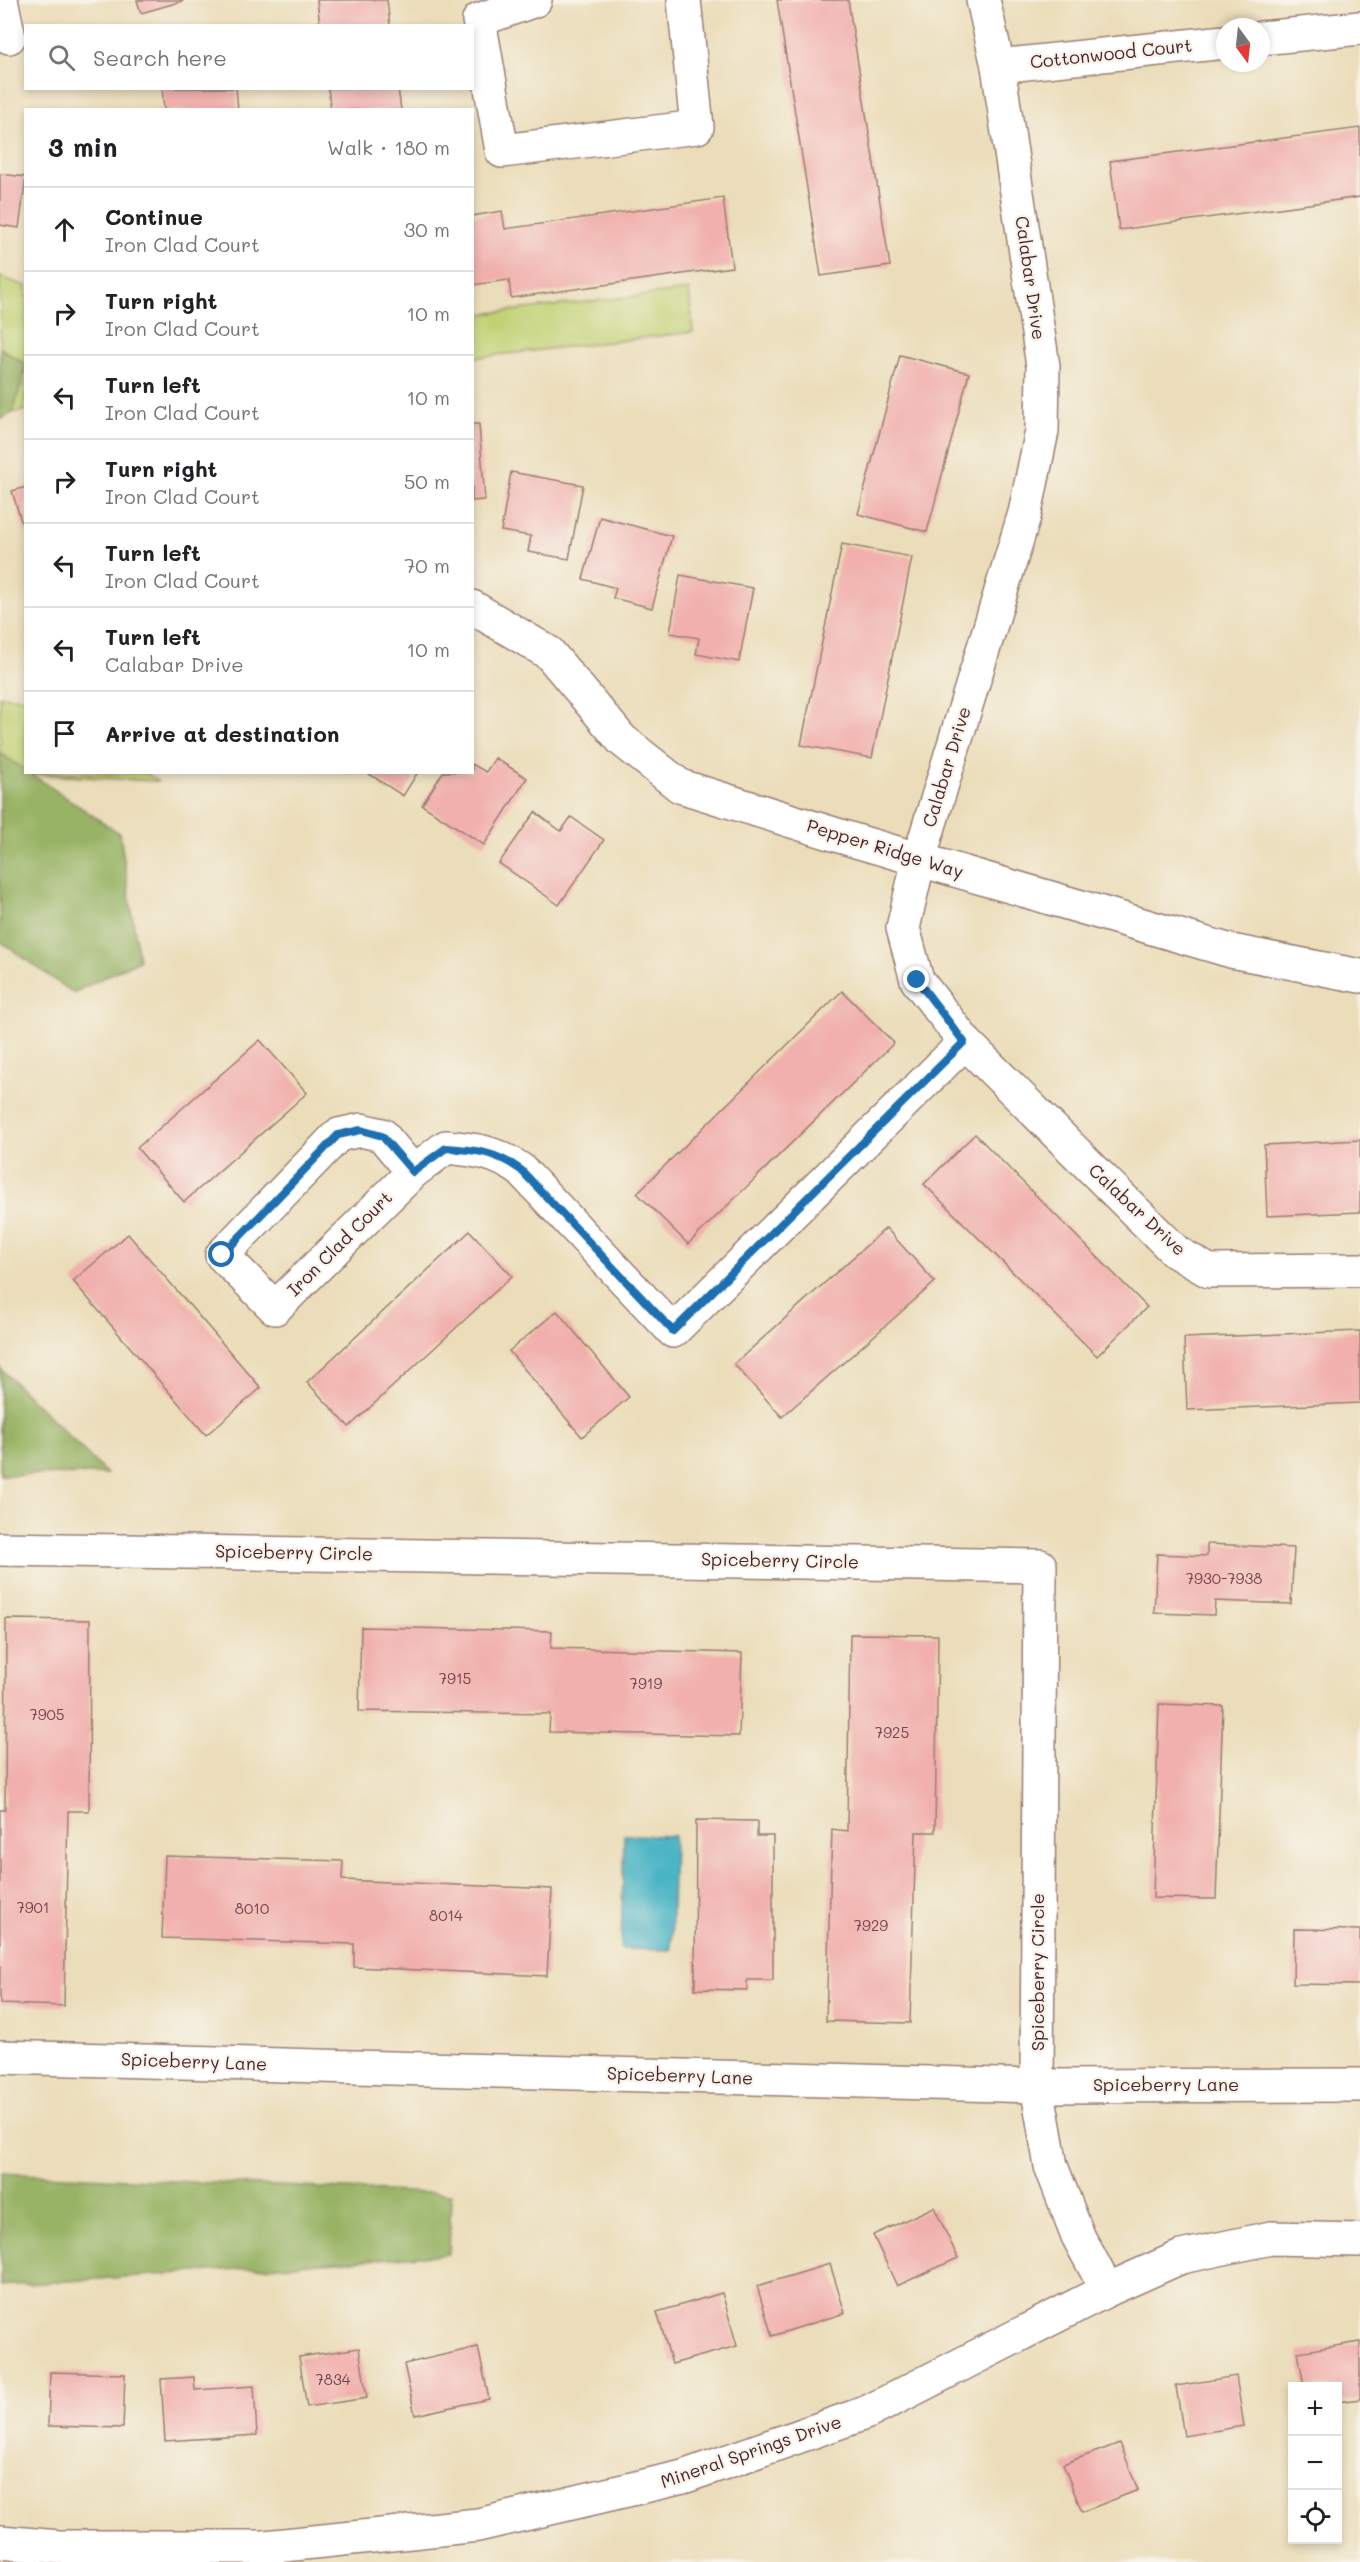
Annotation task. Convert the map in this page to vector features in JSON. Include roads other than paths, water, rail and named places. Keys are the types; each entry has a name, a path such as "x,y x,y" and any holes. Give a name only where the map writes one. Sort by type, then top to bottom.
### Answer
{"street":[{"path":"1,0 9,38"},
{"path":"535,0 479,20 502,151 697,127 684,0"},
{"name":"Calabar Drive","path":"983,0 998,66 1043,366 1042,431 1025,513 919,859 903,928 917,980 964,1042 1176,1252 1209,1270 1360,1270"},
{"path":"1270,37 1360,27"},
{"name":"Cottonwood Court","path":"998,66 1216,43"},
{"name":"Pepper Ridge Way","path":"474,608 549,653 622,740 680,786 1231,951 1360,976"},
{"name":"Iron Clad Court","path":"413,1172 382,1136 361,1130 338,1135 222,1255 276,1308 413,1172 446,1148 472,1149 502,1157 521,1170 673,1331 964,1042"},
{"name":"Spiceberry Circle","path":"0,1549 1040,1566 1037,2086"},
{"name":"Spiceberry Lane","path":"0,2057 1037,2086 1360,2085"},
{"path":"1037,2086 1051,2166 1078,2236 1107,2290"},
{"name":"Mineral Springs Drive","path":"0,2542 59,2547 266,2555 478,2525 683,2477 868,2412 1107,2290 1181,2257 1271,2238 1360,2240"}],"water":[{"path":"624,1835 674,1836 671,1950 621,1949"}]}
